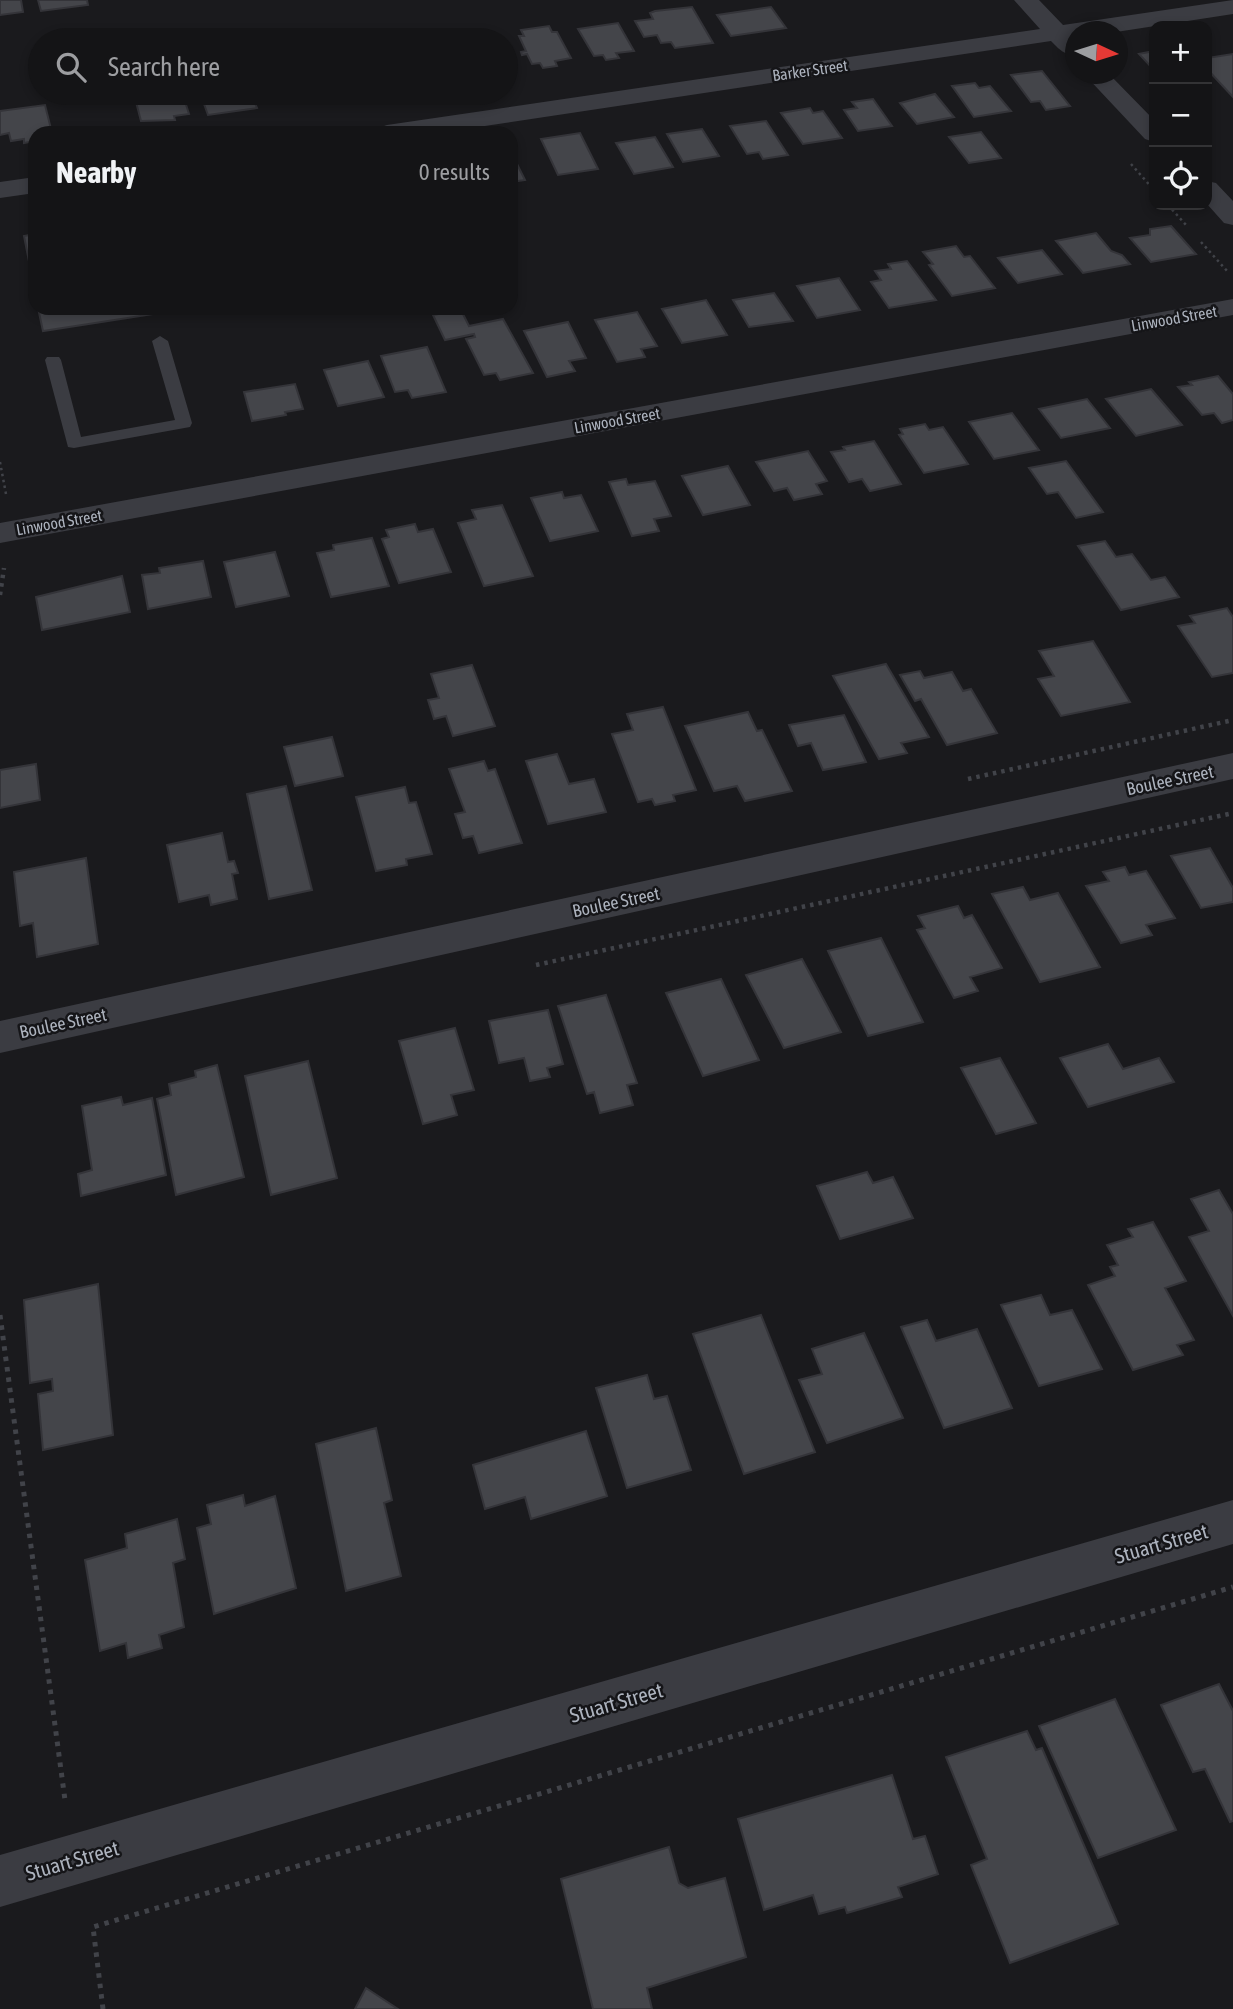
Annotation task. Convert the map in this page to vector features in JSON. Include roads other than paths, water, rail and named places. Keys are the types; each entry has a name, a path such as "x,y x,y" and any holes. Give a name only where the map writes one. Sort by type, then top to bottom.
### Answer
{"street":[{"path":"1026,0 1065,41"},
{"name":"Barker Street","path":"434,126 1233,7"},
{"path":"1106,84 1149,129"},
{"path":"0,190 28,186"},
{"path":"1212,194 1233,217"},
{"name":"Linwood Street","path":"3,547 1233,307"},
{"name":"Boulee Street","path":"0,1037 1233,766"},
{"name":"Stuart Street","path":"0,1881 1233,1522"}],"lane":[{"path":"53,360 74,443 184,423 160,341"}]}
